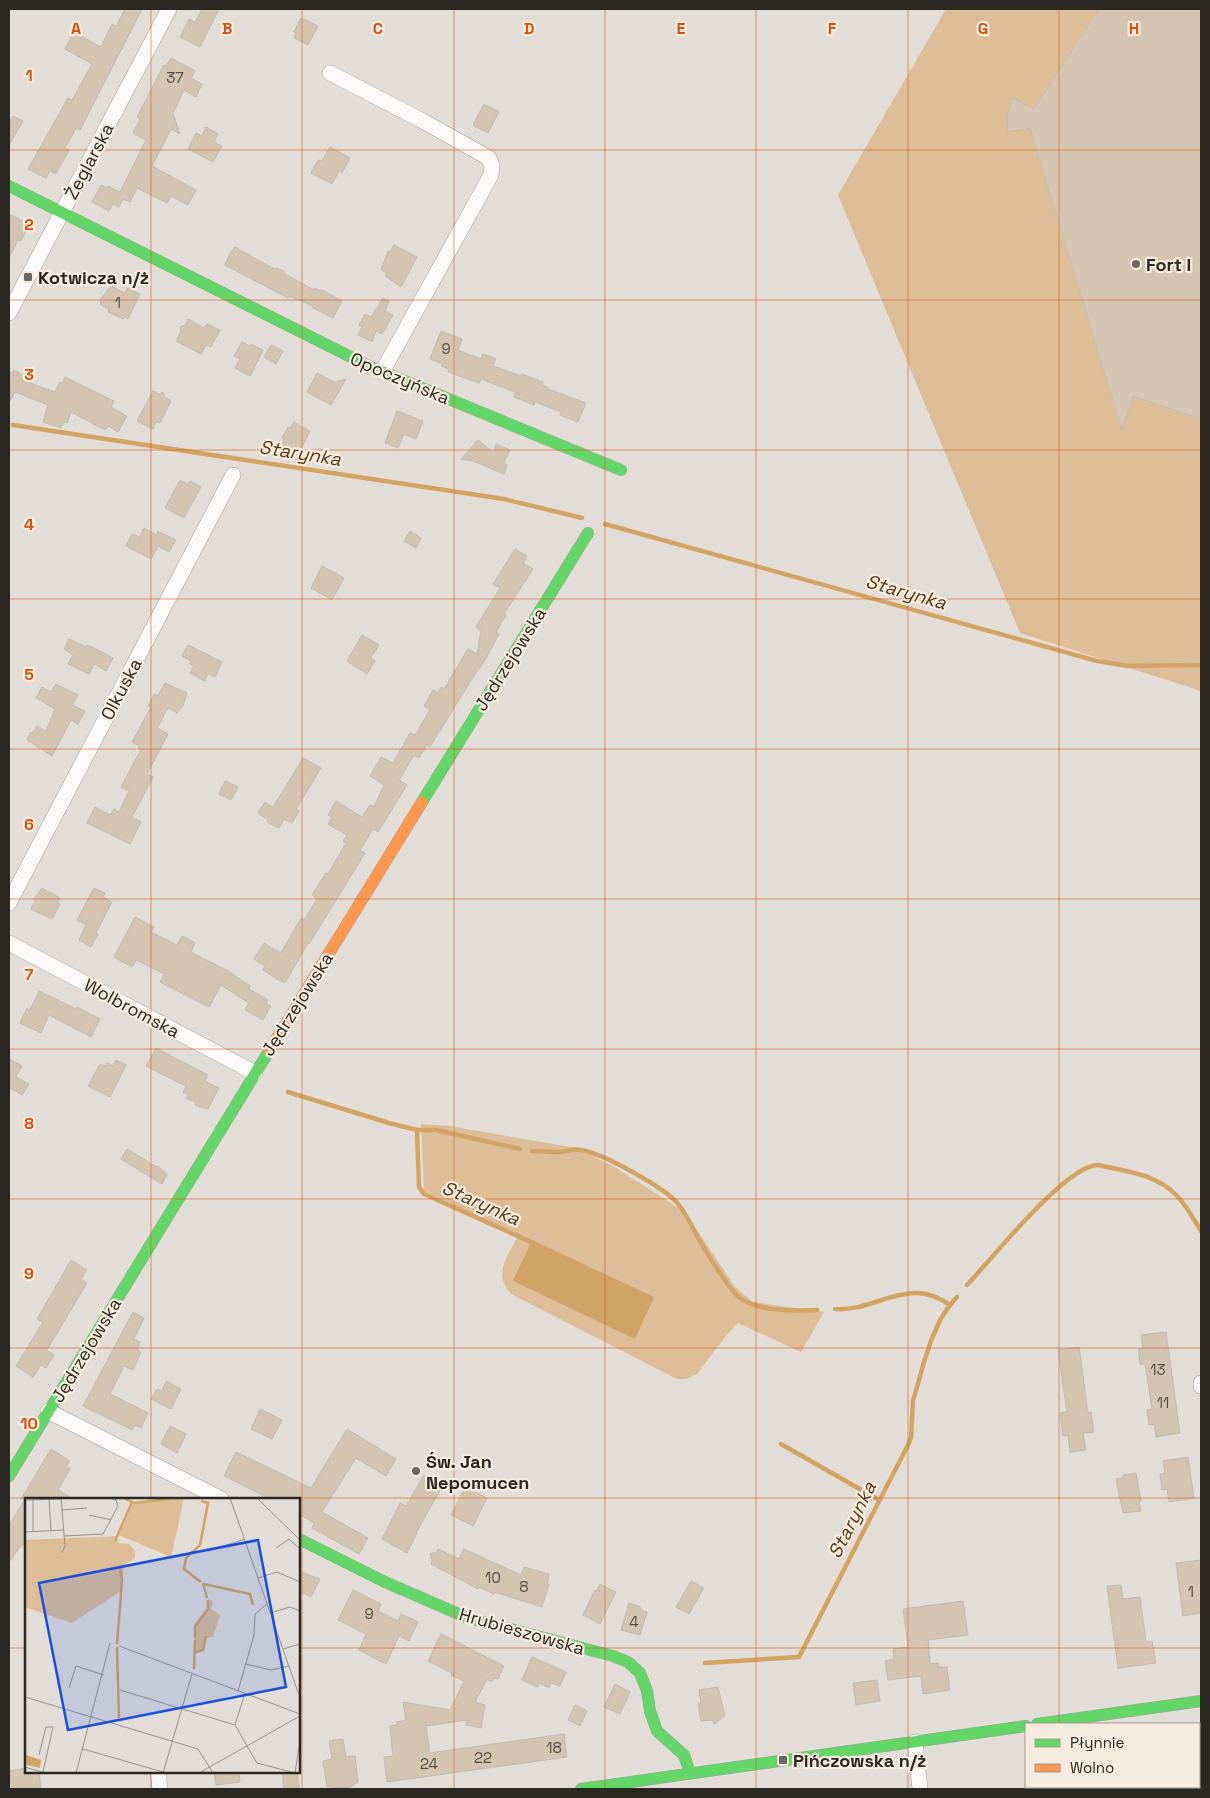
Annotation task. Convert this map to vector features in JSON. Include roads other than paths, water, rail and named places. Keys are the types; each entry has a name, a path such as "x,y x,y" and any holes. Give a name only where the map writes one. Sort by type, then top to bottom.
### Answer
{"street":[{"name":"Żeglarska","path":"9,313 169,9"},
{"path":"330,73 489,158 492,166 491,175 382,372"},
{"name":"Opoczyńska","path":"9,186 382,372 621,470"},
{"name":"Olkuska","path":"9,903 232,475"},
{"name":"Jędrzejowska","path":"9,1476 14,1455 48,1411 588,533"},
{"name":"Wolbromska","path":"9,943 255,1073"},
{"path":"48,1411 220,1498"},
{"name":"Hrubieszowska","path":"300,1540 385,1582 468,1618 613,1656 628,1662 640,1673 645,1684 657,1731 684,1755 690,1774"},
{"path":"1044,1723 1201,1701"},
{"path":"581,1789 611,1787 1025,1726"},
{"path":"915,1742 920,1789"},
{"path":"158,1773 160,1789"}],"waterway":[{"name":"Starynka","path":"13,425 504,499 582,518"},
{"name":"Starynka","path":"605,524 1097,661 1128,666 1201,665"},
{"name":"Starynka","path":"288,1092 417,1130 436,1130 520,1149"},
{"name":"Starynka","path":"417,1130 419,1187 424,1194 531,1242"},
{"name":"Starynka","path":"532,1151 558,1152 575,1149 581,1150 603,1157 633,1172 661,1190 679,1205 717,1269 739,1297 747,1302 776,1310 817,1310"},
{"name":"Starynka","path":"967,1285 1049,1196 1067,1180 1084,1169 1098,1165 1140,1174 1160,1183 1181,1200 1201,1231"},
{"name":"Starynka","path":"835,1309 866,1305 894,1296 914,1293 924,1293 950,1305 957,1297"},
{"name":"Starynka","path":"705,1663 799,1657 909,1443 913,1401 924,1362 940,1320 950,1305"},
{"path":"781,1444 879,1500"}],"place":[{"name":"Fort I","path":"1136,264"},
{"name":"Kotwicza n/ż","path":"28,277"},
{"name":"Św. Jan Nepomucen","path":"416,1471"},
{"name":"Pińczowska n/ż","path":"783,1760"}]}
